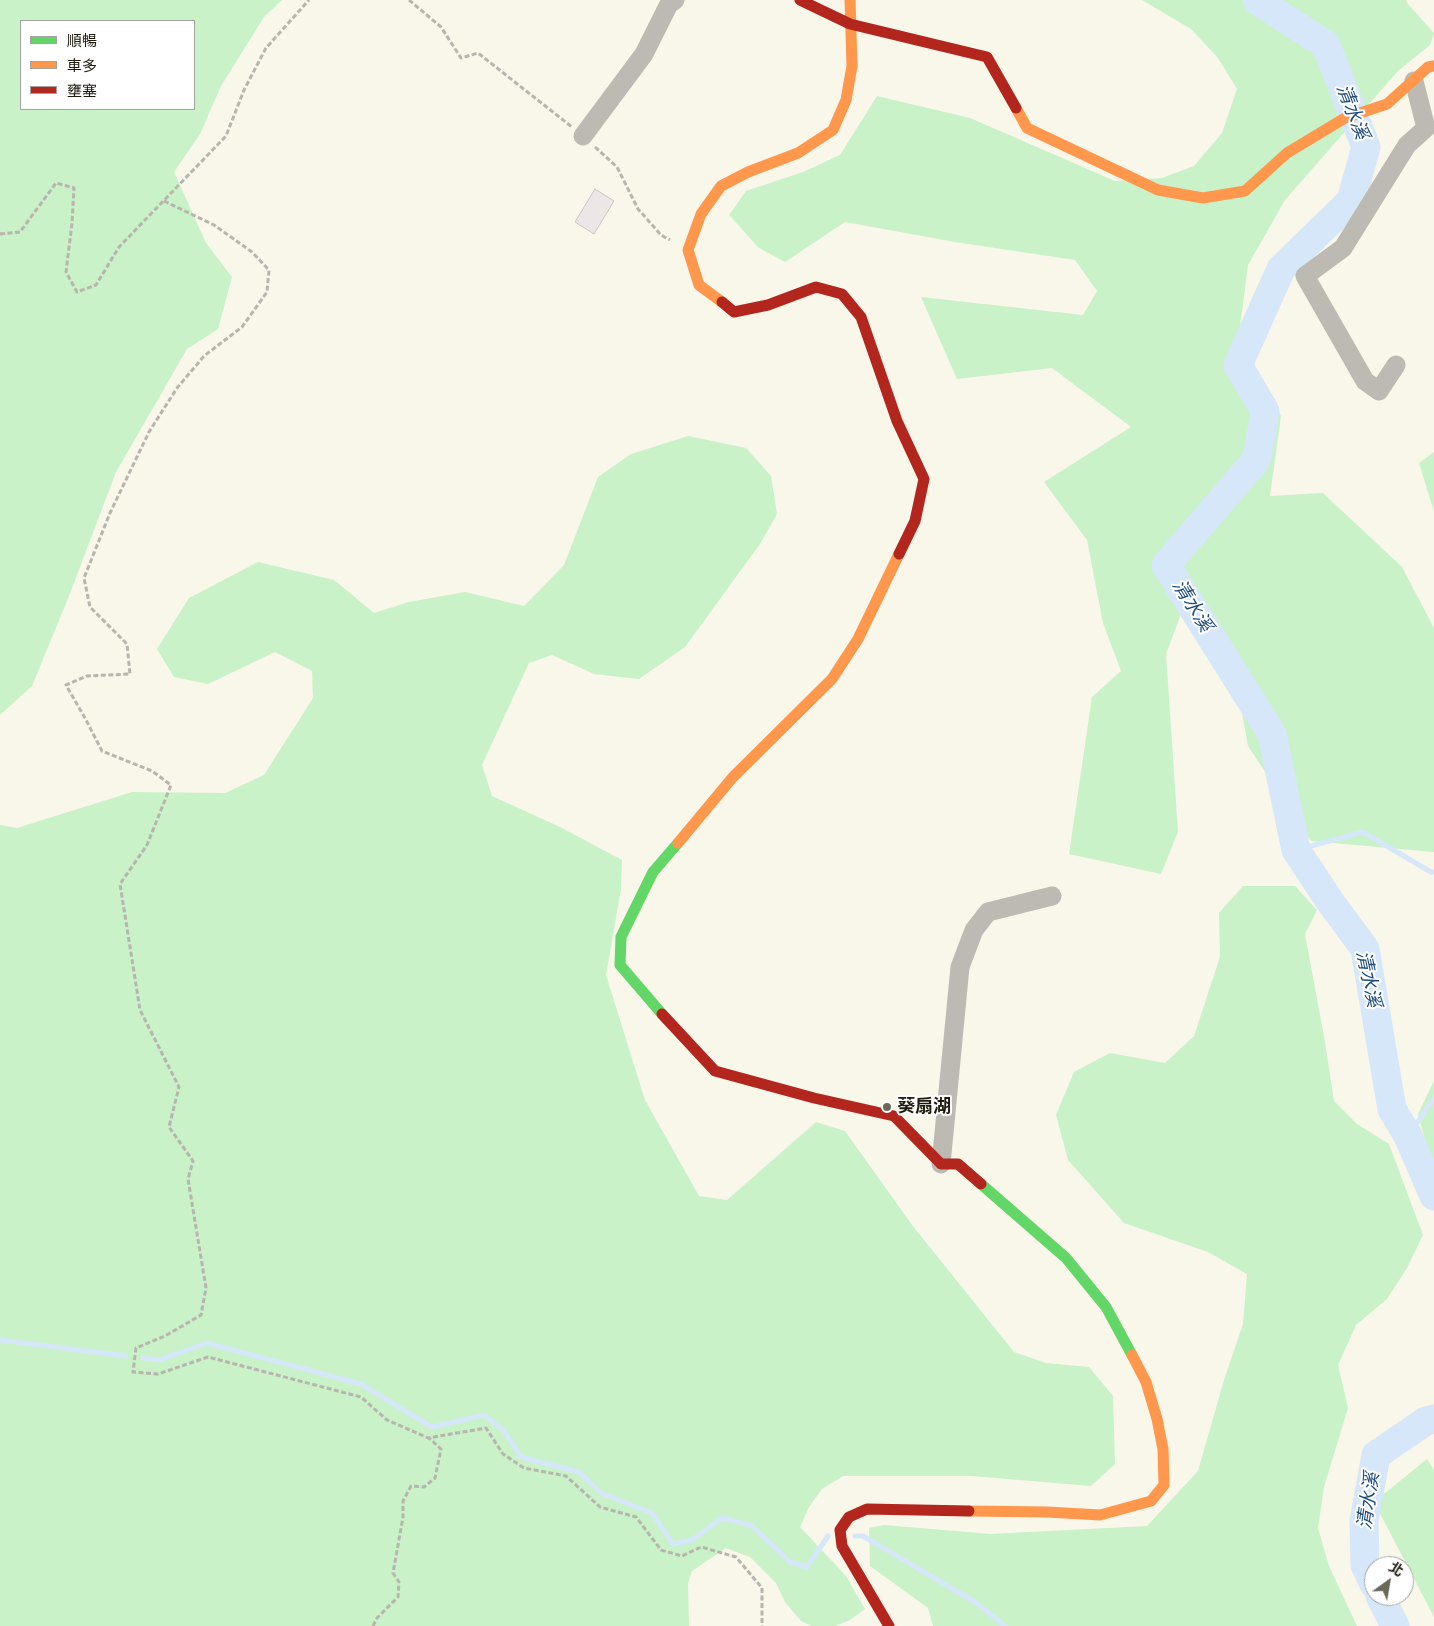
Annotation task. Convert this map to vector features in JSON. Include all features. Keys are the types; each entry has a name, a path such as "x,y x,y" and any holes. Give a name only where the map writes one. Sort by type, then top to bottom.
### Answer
{"street":[{"path":"583,136 644,54 669,4 675,0"},
{"path":"800,0 850,24 986,56 1027,128 1158,190 1203,198 1245,191 1287,153 1345,118 1387,104 1414,82 1428,67 1434,66"},
{"path":"850,0 852,66 846,100 833,130 798,153 748,172 721,186 701,214 688,250 699,285 734,312 768,305 816,288 842,294 861,318 898,421 924,479 915,521 858,639 832,679 733,777 653,872 621,937 620,964 714,1071 814,1098 894,1116 941,1164 958,1164 1066,1258 1106,1306 1146,1382 1164,1450 1164,1485 1151,1501 1100,1515 1047,1512 867,1509 849,1517 840,1530 842,1546 889,1626"},
{"path":"1396,365 1379,391 1365,381 1305,276 1343,248 1407,145 1426,128 1414,82"},
{"path":"941,1164 960,966 974,930 988,912 1052,896"}],"path":[{"path":"0,234 20,232 56,183 74,188 66,272 77,292 96,286 119,248 226,136 244,90 266,48 309,0"},
{"path":"409,0 441,27 461,58 478,54 583,136 617,167 638,209 662,235 688,250"},
{"path":"164,202 214,225 252,252 268,270 267,292 242,327 204,356 177,388 149,432 110,513 84,578 90,607 127,644 130,674 87,676 66,686 86,718 102,751 152,771 171,785 147,845 120,884 140,1010 178,1088 169,1128 193,1161 188,1179 206,1288 200,1315 165,1336 136,1348 133,1372 158,1374 208,1357 361,1397 387,1420 428,1438 441,1449 435,1478 424,1487 412,1486 403,1501 404,1517 393,1573 399,1582 398,1597 377,1618 373,1626"},
{"path":"428,1438 486,1428 503,1454 524,1468 566,1476 600,1507 636,1517 661,1550 682,1556 702,1547 736,1557 762,1588 762,1626"}],"green space":[{"path":"0,0 282,0 264,17 221,86 200,134 174,172 206,243 232,277 218,329 187,349 116,472 69,596 32,686 0,715"},
{"path":"1142,0 1406,0 1434,33 1430,45 1398,71 1285,200 1248,265 1238,342 1281,416 1270,496 1323,493 1402,567 1434,628 1434,852 1311,841 1248,746 1234,668 1184,606 1166,654 1178,832 1161,874 1069,854 1092,697 1121,671 1103,623 1087,540 1044,482 1131,427 1052,368 957,379 921,297 1083,315 1097,291 1075,260 955,242 845,222 785,262 759,248 729,215 746,191 803,172 840,155 877,96 970,118 1115,181 1162,178 1194,166 1222,133 1237,89 1218,58 1191,29"},
{"path":"688,436 746,448 771,476 777,514 760,544 685,647 639,679 594,674 552,655 529,663 482,765 492,796 560,827 622,860 621,889 606,975 645,1100 699,1196 727,1200 816,1122 845,1131 912,1225 1014,1352 1046,1363 1089,1367 1113,1396 1115,1464 1091,1486 972,1476 843,1476 822,1489 809,1507 800,1527 846,1576 865,1609 850,1620 835,1626 812,1626 801,1621 785,1602 776,1583 750,1557 726,1548 692,1571 688,1583 689,1626 0,1626 0,825 17,828 132,792 225,793 264,775 313,698 312,671 275,652 208,684 174,677 157,649 189,598 258,562 334,580 374,613 409,602 465,592 524,606 564,565 598,477 631,454"},
{"path":"1434,452 1434,512 1419,463"},
{"path":"1243,886 1295,886 1317,910 1305,934 1334,1101 1357,1124 1389,1144 1423,1235 1407,1268 1387,1299 1356,1325 1338,1365 1348,1408 1324,1487 1318,1528 1329,1566 1357,1626 933,1626 928,1608 870,1566 869,1528 884,1525 990,1534 1147,1526 1198,1471 1224,1380 1243,1324 1247,1274 1208,1252 1124,1223 1068,1160 1056,1115 1074,1072 1110,1053 1165,1063 1194,1036 1220,957 1219,913"},
{"path":"1434,1081 1434,1175 1418,1114"},
{"path":"1427,1459 1434,1470 1434,1617 1414,1579 1414,1556 1402,1556 1374,1502"}],"building":[{"path":"595,189 614,201 594,234 575,222"}],"waterway":[{"name":"清水溪","path":"1257,0 1326,45 1366,147 1351,201 1281,269 1238,365 1265,411 1257,459 1166,565 1272,734 1296,850 1329,900 1365,949 1392,1109 1408,1136 1434,1196"},
{"path":"1296,850 1363,832 1434,872"},
{"path":"1408,1136 1434,1098"},
{"path":"0,1340 126,1356"},
{"path":"143,1358 159,1360 207,1343 361,1384 432,1427 484,1415 504,1431 521,1457 579,1472 601,1493 652,1513 673,1544 692,1540 722,1518 751,1525 790,1562 807,1567 828,1536"},
{"name":"清水溪","path":"1365,1556 1364,1521 1376,1455 1426,1421 1434,1419"},
{"path":"855,1536 863,1536 975,1602 1005,1626"},
{"name":"清水溪","path":"1385,1606 1395,1626"}],"traffic: fast":[{"path":"662,1014 620,965 621,937 653,872 678,843"},
{"path":"981,1184 1066,1258 1106,1307 1132,1355"}],"traffic: slow":[{"path":"722,302 699,285 688,250 701,214 721,186 748,172 798,153 833,130 846,100 852,66 850,0"},
{"path":"1016,108 1027,128 1158,190 1203,198 1245,191 1287,153 1345,118 1387,104 1428,67 1434,66"},
{"path":"678,843 733,777 832,679 858,639 899,554"},
{"path":"969,1511 1100,1515 1151,1501 1164,1485 1163,1449 1157,1419 1146,1382 1132,1355"}],"traffic: jam":[{"path":"800,0 850,24 987,57 1016,108"},
{"path":"722,302 734,312 768,305 816,287 842,294 861,317 897,421 924,479 915,521 899,554"},
{"path":"662,1014 715,1071 814,1098 894,1116 941,1164 958,1164 981,1184"},
{"path":"889,1626 842,1546 840,1530 849,1517 867,1509 969,1511"}],"place":[{"name":"葵扇湖","path":"887,1107"}]}
